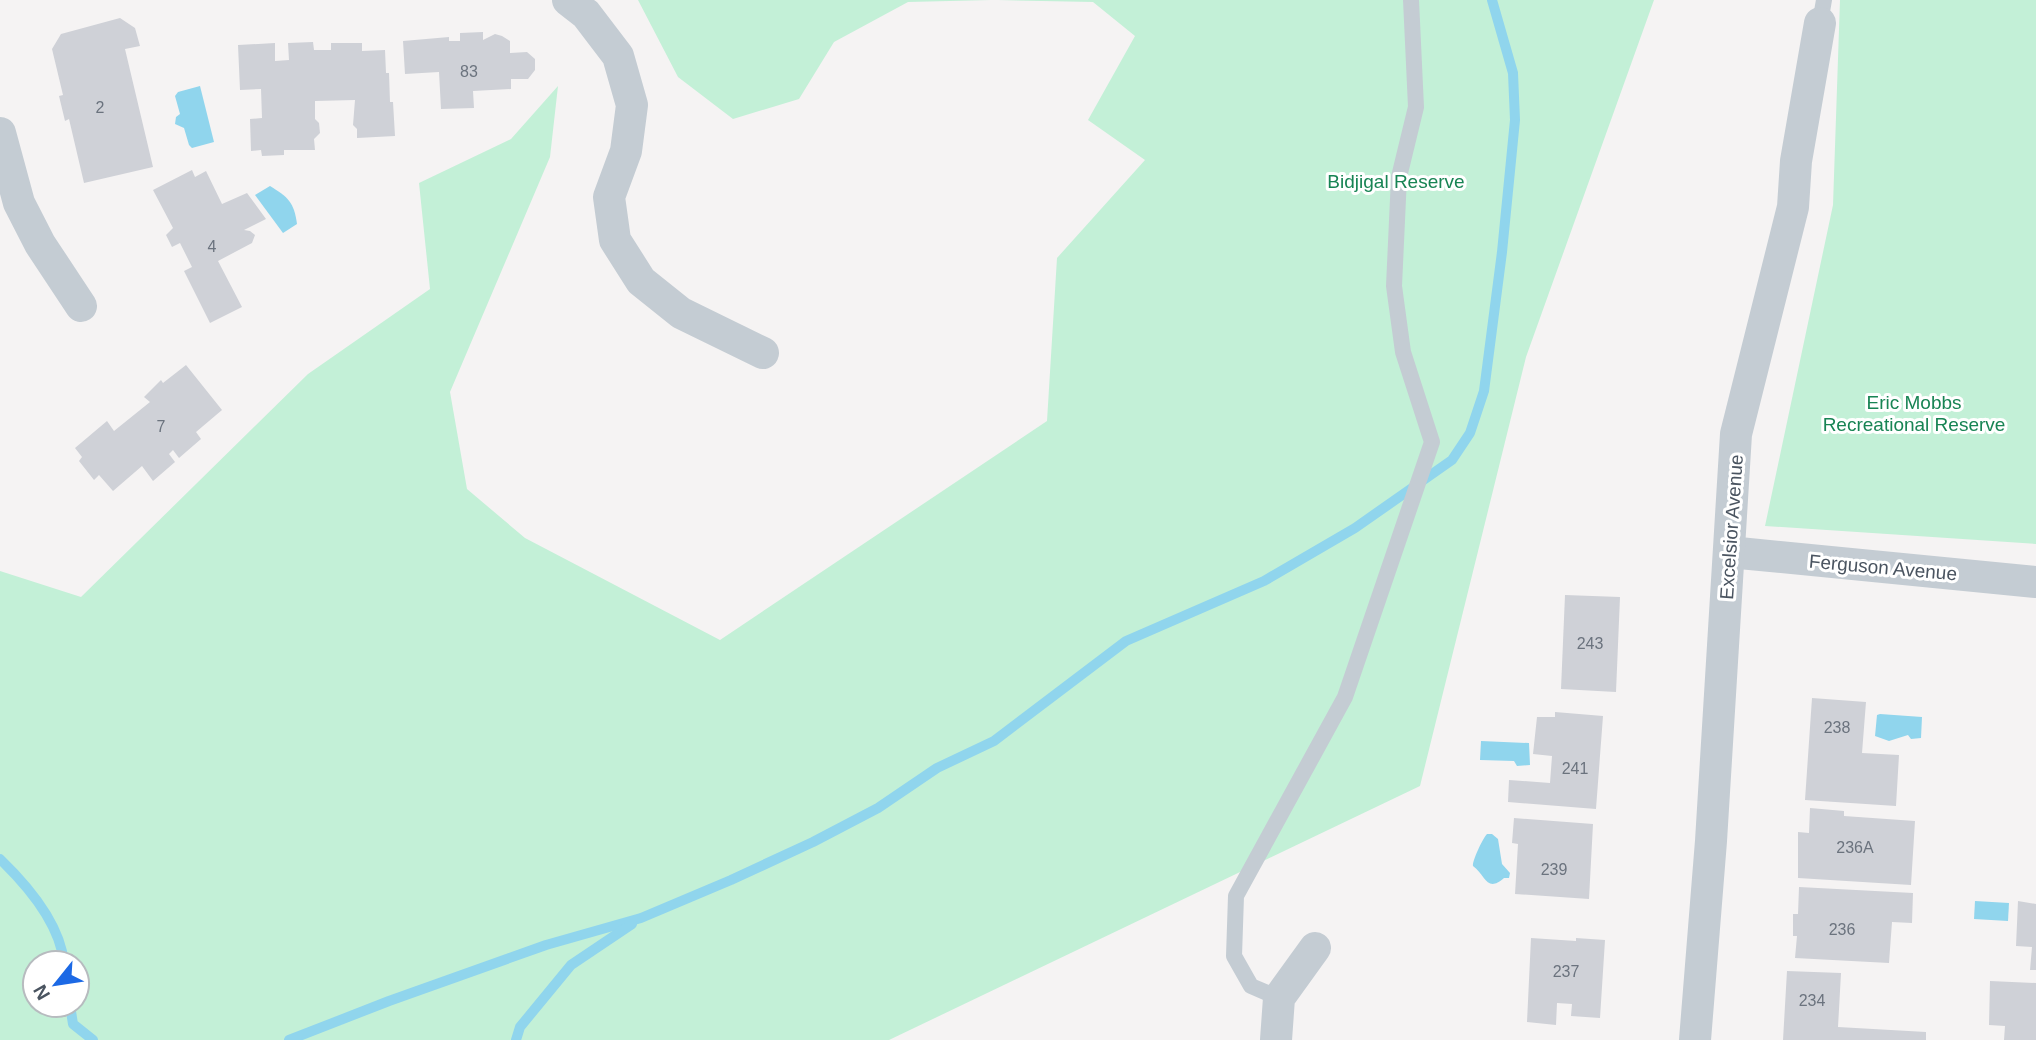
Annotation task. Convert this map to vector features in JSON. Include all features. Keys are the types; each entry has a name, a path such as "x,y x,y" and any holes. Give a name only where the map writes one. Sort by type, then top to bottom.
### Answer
{"street":[{"path":"568,0 586,14 618,56 632,106 626,151 609,197 615,240 640,281 681,313 763,353"},
{"name":"Excelsior Avenue","path":"1695,1040 1711,841 1737,434 1793,207 1796,161 1822,11"},
{"path":"0,133 19,203 40,244 81,306"},
{"name":"Ferguson Avenue","path":"1729,552 2036,582"},
{"path":"1276,1040 1279,998 1315,948"}],"lane":[{"path":"1279,998 1251,986 1234,956 1236,896 1345,697 1432,442 1403,352 1394,286 1399,177 1416,107 1411,0"}],"green space":[{"path":"638,0 991,0 908,2 834,42 799,99 733,119 678,77"},
{"name":"Bidjigal Reserve","path":"998,0 1654,0 1526,357 1420,786 889,1040 0,1040 0,571 81,597 308,374 430,289 419,183 511,139 558,86 550,157 450,392 467,489 525,538 720,640 1047,421 1057,258 1145,160 1088,120 1135,36 1093,2"},
{"name":"Eric Mobbs Recreational Reserve","path":"1840,0 2036,0 2036,544 1765,526 1833,205"}],"water":[{"path":"200,86 214,142 192,148 184,128 175,124 176,117 180,114 175,96 178,92"},
{"path":"270,186 286,197 294,210 297,224 283,233 255,195"},
{"path":"1877,715 1922,717 1921,738 1911,739 1908,735 1889,741 1875,736"},
{"path":"1481,741 1529,743 1530,765 1517,766 1514,761 1480,760"},
{"path":"1487,834 1498,839 1502,864 1510,873 1509,878 1494,884 1487,881 1473,866"},
{"path":"1975,901 2009,903 2008,921 1974,919"}],"building":[{"path":"120,18 135,28 140,46 125,49 153,167 84,183 69,119 65,121 59,96 63,95 52,49 61,34"},
{"path":"483,32 483,40 495,34 502,36 510,41 510,53 527,52 535,59 535,70 528,79 511,79 511,89 473,91 474,108 441,109 439,72 405,74 403,41 449,37 449,41 460,41 460,33"},
{"path":"313,42 314,50 331,50 331,43 362,43 362,51 385,50 395,136 357,138 357,129 353,125 355,100 315,101 315,119 319,123 320,133 314,139 315,150 284,150 284,155 262,156 261,150 251,151 250,119 262,118 261,89 240,90 238,45 275,43 275,61 289,60 288,43"},
{"path":"192,170 195,177 206,171 222,204 247,193 266,219 244,230 255,235 252,243 218,261 242,307 210,323 184,271 192,267 180,243 172,247 166,235 173,228 153,190"},
{"path":"186,365 222,410 196,432 201,439 179,458 173,450 169,454 175,462 153,481 142,466 113,491 99,475 94,480 79,461 82,457 75,448 107,421 114,431 150,402 144,397 161,380 163,383"},
{"path":"1565,595 1620,597 1616,692 1561,689"},
{"path":"1812,698 1866,702 1862,753 1899,755 1896,806 1805,800"},
{"path":"1555,712 1603,716 1596,809 1508,802 1509,780 1550,783 1552,756 1533,754 1537,717 1555,717"},
{"path":"1810,808 1844,811 1844,816 1915,821 1911,885 1798,878 1798,832 1809,833"},
{"path":"1514,818 1593,824 1589,899 1515,894 1518,844 1512,843"},
{"path":"1799,887 1913,893 1912,923 1892,922 1889,963 1795,958 1797,936 1793,936 1793,914 1798,914"},
{"path":"2018,901 2036,904 2036,970 2030,970 2032,947 2016,946"},
{"path":"1531,938 1605,940 1600,1018 1571,1016 1572,1004 1557,1003 1556,1025 1527,1022"},
{"path":"1787,971 1841,973 1838,1027 1926,1032 1926,1040 1783,1040"},
{"path":"1990,981 2036,983 2036,1040 2004,1040 2005,1026 1989,1025"}],"waterway":[{"path":"289,1040 546,945 641,918 813,842 878,808 937,768 994,741 1126,641 1264,581 1355,528 1452,460 1470,433 1484,391 1515,120 1513,73 1492,0"},
{"path":"0,859 41,906 61,949"},
{"path":"516,1040 520,1027 571,965 632,924"},
{"path":"72,1019 73,1024 93,1040"}]}
